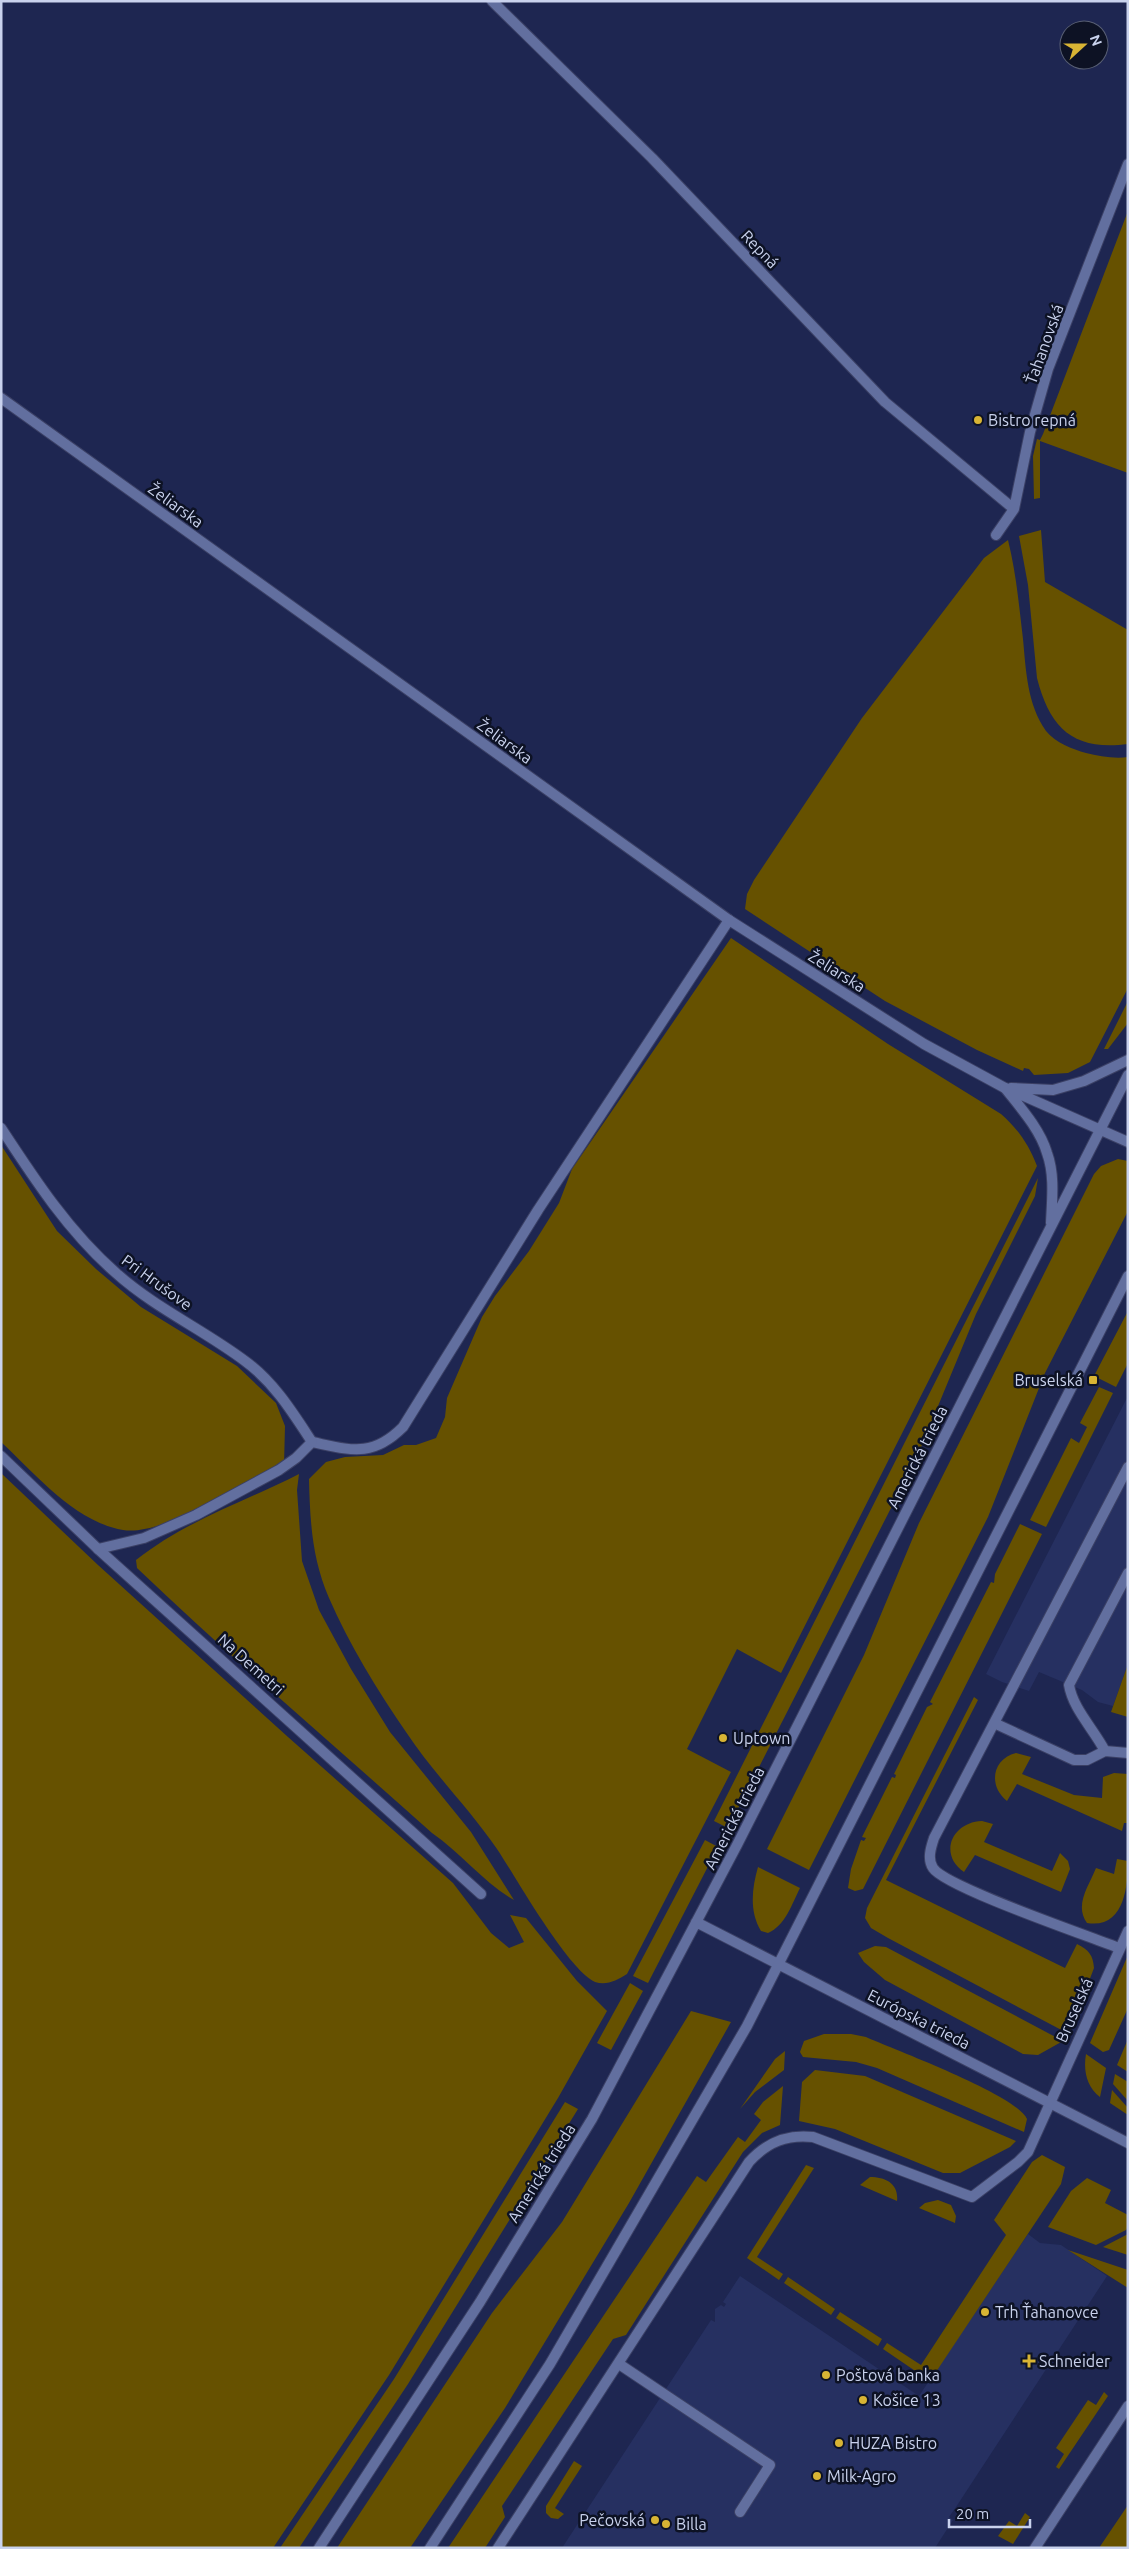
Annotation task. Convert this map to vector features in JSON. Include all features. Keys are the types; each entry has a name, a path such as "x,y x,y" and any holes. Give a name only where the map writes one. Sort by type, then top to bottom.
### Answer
{"street":[{"name":"Repná","path":"492,1 652,158 885,402 1014,509"},
{"name":"Ťahanovská","path":"996,535 1014,509 1030,432 1048,369 1128,164"},
{"name":"Želiarska","path":"1,398 730,920 924,1044 1004,1088"},
{"path":"98,1549 144,1538 196,1515 279,1470 296,1458 312,1442 363,1450 377,1447 392,1439 403,1427 538,1210 730,920"},
{"path":"1004,1088 1053,1090 1084,1081 1128,1060"},
{"name":"Americká trieda","path":"318,2548 480,2302 592,2119 696,1922 1128,1075"},
{"path":"1004,1088 1128,1142"},
{"path":"1004,1088 1028,1116 1048,1153 1052,1183 1051,1226"},
{"name":"Pri Hrušove","path":"1,1128 43,1192 116,1273 153,1301 246,1361 280,1394 312,1442"},
{"path":"430,2548 550,2364 650,2196 747,2026 1128,1276"},
{"name":"Na Demetri","path":"1,1456 98,1549 482,1894"},
{"path":"1119,1948 962,1887 933,1868 930,1860 930,1850 934,1838 1128,1467"},
{"path":"1105,1751 1094,1729 1071,1697 1069,1685 1128,1573"},
{"path":"994,1723 1074,1760 1087,1760 1105,1751 1128,1753"},
{"name":"Európska trieda","path":"696,1922 1128,2143"},
{"name":"Bruselská","path":"619,2364 749,2162 768,2144 790,2137 813,2137 972,2197 1018,2162 1028,2152 1128,1931"},
{"path":"498,2548 619,2364 770,2465 740,2512"},
{"path":"1035,2548 1128,2406"}],"shaded area":[{"path":"1128,211 1128,473 1040,441 1040,498 1034,499 1033,456 1037,439 1040,440 1043,434"},
{"path":"1041,530 1045,582 1128,630 1128,744 1093,744 1079,740 1067,733 1057,723 1042,696 1037,678 1028,585 1019,536"},
{"path":"1008,540 1017,589 1028,686 1040,721 1050,735 1070,747 1101,756 1128,757 1128,988 1090,1062 1068,1073 1034,1075 1029,1069 1024,1068 1023,1071 977,1050 885,1001 745,909 747,894 754,880 862,718 984,558"},
{"path":"731,938 888,1044 1001,1114 1022,1138 1037,1166 781,1673 737,1649 687,1749 731,1772 627,1974 612,1982 599,1983 584,1974 557,1942 497,1849 417,1747 364,1666 345,1632 323,1583 313,1540 309,1479 326,1462 345,1457 383,1455 404,1445 416,1445 436,1438 445,1417 447,1398 482,1317 495,1296 529,1251 559,1203 572,1169"},
{"path":"1128,1001 1128,1023 1108,1049 1104,1049"},
{"path":"1,1145 57,1231 96,1269 141,1307 237,1366 276,1403 285,1426 284,1465 181,1517 139,1530 123,1530 105,1525 72,1507 56,1495 1,1442"},
{"path":"1118,1159 1128,1161 1128,1211 1045,1373 988,1517 809,1870 767,1849 864,1655 919,1523 1094,1174 1101,1166"},
{"path":"1038,1178 1035,1196 976,1314 917,1457 728,1828 714,1821"},
{"path":"1128,1311 1128,1363 1116,1387 1094,1376"},
{"path":"1099,1387 1113,1393 1046,1527 1030,1520 1071,1438 1079,1443 1087,1427 1080,1423"},
{"path":"1128,1396 1128,1664 1113,1706 1098,1702 1082,1690 1039,1672 1029,1691 1002,1682 986,1674"},
{"path":"1,1473 98,1565 453,1883 491,1933 509,1948 524,1942 510,1915 526,1918 577,1981 607,2011 558,2098 389,2375 273,2548 1,2548"},
{"path":"299,1474 297,1490 302,1561 319,1610 351,1669 390,1732 471,1832 514,1900 493,1885 432,1833 247,1669 137,1568 136,1560 175,1534"},
{"path":"1020,1524 1042,1534 863,1889 855,1891 848,1888 851,1869 861,1840 864,1841 866,1838 862,1837 892,1777 895,1778 896,1775 894,1774 927,1707 933,1704 930,1702 991,1582 994,1583 995,1574"},
{"path":"1128,1664 1128,1717 1111,1712"},
{"path":"974,1697 978,1700 886,1880 1065,1968 1077,1944 1085,1948 1093,1960 1094,1968 1069,2034 888,1938 871,1928 865,1918 867,1908"},
{"path":"1016,1753 1031,1757 1022,1774 1074,1795 1102,1798 1103,1777 1114,1773 1128,1774 1128,1823 1124,1823 1122,1831 1017,1784 1007,1801 997,1788 995,1774 1002,1761"},
{"path":"982,1821 993,1824 984,1842 1052,1871 1060,1853 1068,1861 1070,1869 1061,1892 975,1855 964,1872 956,1865 950,1848 956,1833 963,1827"},
{"path":"705,1840 718,1847 648,1983 633,1976"},
{"path":"1117,1859 1128,1861 1127,1882 1121,1904 1109,1920 1099,1923 1087,1923 1083,1916 1082,1902 1096,1868 1114,1874"},
{"path":"758,1867 800,1888 783,1920 774,1930 768,1933 761,1931 753,1907 754,1883"},
{"path":"875,1946 886,1947 1063,2041 1038,2055 1023,2054 885,1980 864,1962 858,1953"},
{"path":"1128,1955 1128,2008 1109,2050 1103,2052 1090,2043"},
{"path":"630,1983 643,1991 611,2050 597,2043"},
{"path":"691,2011 731,2022 629,2203 505,2408 410,2548 337,2548 492,2313 562,2222"},
{"path":"824,2034 851,2034 866,2037 979,2086 1018,2109 1027,2119 1024,2132 877,2068 856,2062 803,2057 800,2052 804,2041"},
{"path":"1128,2039 1128,2072 1117,2065"},
{"path":"785,2051 784,2070 755,2092 740,2109 775,2059"},
{"path":"1086,2054 1106,2068 1100,2097 1092,2088 1087,2078"},
{"path":"815,2070 865,2076 1016,2141 1010,2147 960,2173 943,2173 835,2129 799,2121 802,2082"},
{"path":"1115,2074 1128,2082 1128,2101 1113,2084"},
{"path":"783,2086 780,2125 762,2133 743,2152 626,2335 613,2339 502,2506 505,2517 485,2548 448,2548 697,2176 706,2182 738,2137 745,2142 761,2120 754,2114 763,2102"},
{"path":"1112,2090 1128,2108 1128,2115 1110,2103"},
{"path":"565,2102 578,2109 408,2384 299,2548 280,2548 394,2379"},
{"path":"1042,2155 1065,2167 1061,2184 930,2381 883,2349 887,2343 921,2365 1006,2235 994,2220 1032,2162"},
{"path":"806,2165 814,2168 757,2257 783,2274 779,2280 747,2258"},
{"path":"870,2177 881,2178 894,2186 897,2201 860,2185"},
{"path":"1087,2178 1111,2190 1105,2203 1128,2215 1128,2227 1126,2230 1096,2245 1048,2227 1071,2191"},
{"path":"938,2200 951,2205 956,2216 955,2223 919,2208 925,2203"},
{"path":"1028,2234 1040,2243 1061,2245 1107,2276 949,2517 953,2520 935,2548 562,2548 711,2320 715,2322 715,2309 721,2305 724,2307 726,2304 723,2302 740,2276 919,2396"},
{"path":"1128,2234 1128,2255 1103,2247"},
{"path":"1068,2250 1128,2270 1128,2288"},
{"path":"788,2277 835,2309 831,2315 784,2283"},
{"path":"840,2312 882,2339 878,2346 836,2318"},
{"path":"1104,2392 1108,2396 1059,2469 1056,2467 1064,2454 1056,2448 1088,2400 1096,2405"},
{"path":"574,2461 582,2466 555,2508 564,2514 558,2519 551,2518 546,2513 546,2506"},
{"path":"1128,2505 1128,2548 1099,2548"},
{"path":"1025,2513 1030,2517 1013,2544 998,2536 1009,2521 1017,2526"}],"place":[{"name":"Bistro repná","path":"978,420"},
{"name":"Bruselská","path":"1093,1380"},
{"name":"Uptown","path":"723,1738"},
{"name":"Trh Ťahanovce","path":"985,2312"},
{"name":"Schneider","path":"1029,2361"},
{"name":"Poštová banka","path":"826,2375"},
{"name":"Košice 13","path":"863,2400"},
{"name":"HUZA Bistro","path":"839,2443"},
{"name":"Milk-Agro","path":"817,2476"},
{"name":"Pečovská","path":"655,2520"},
{"name":"Billa","path":"666,2524"}]}
